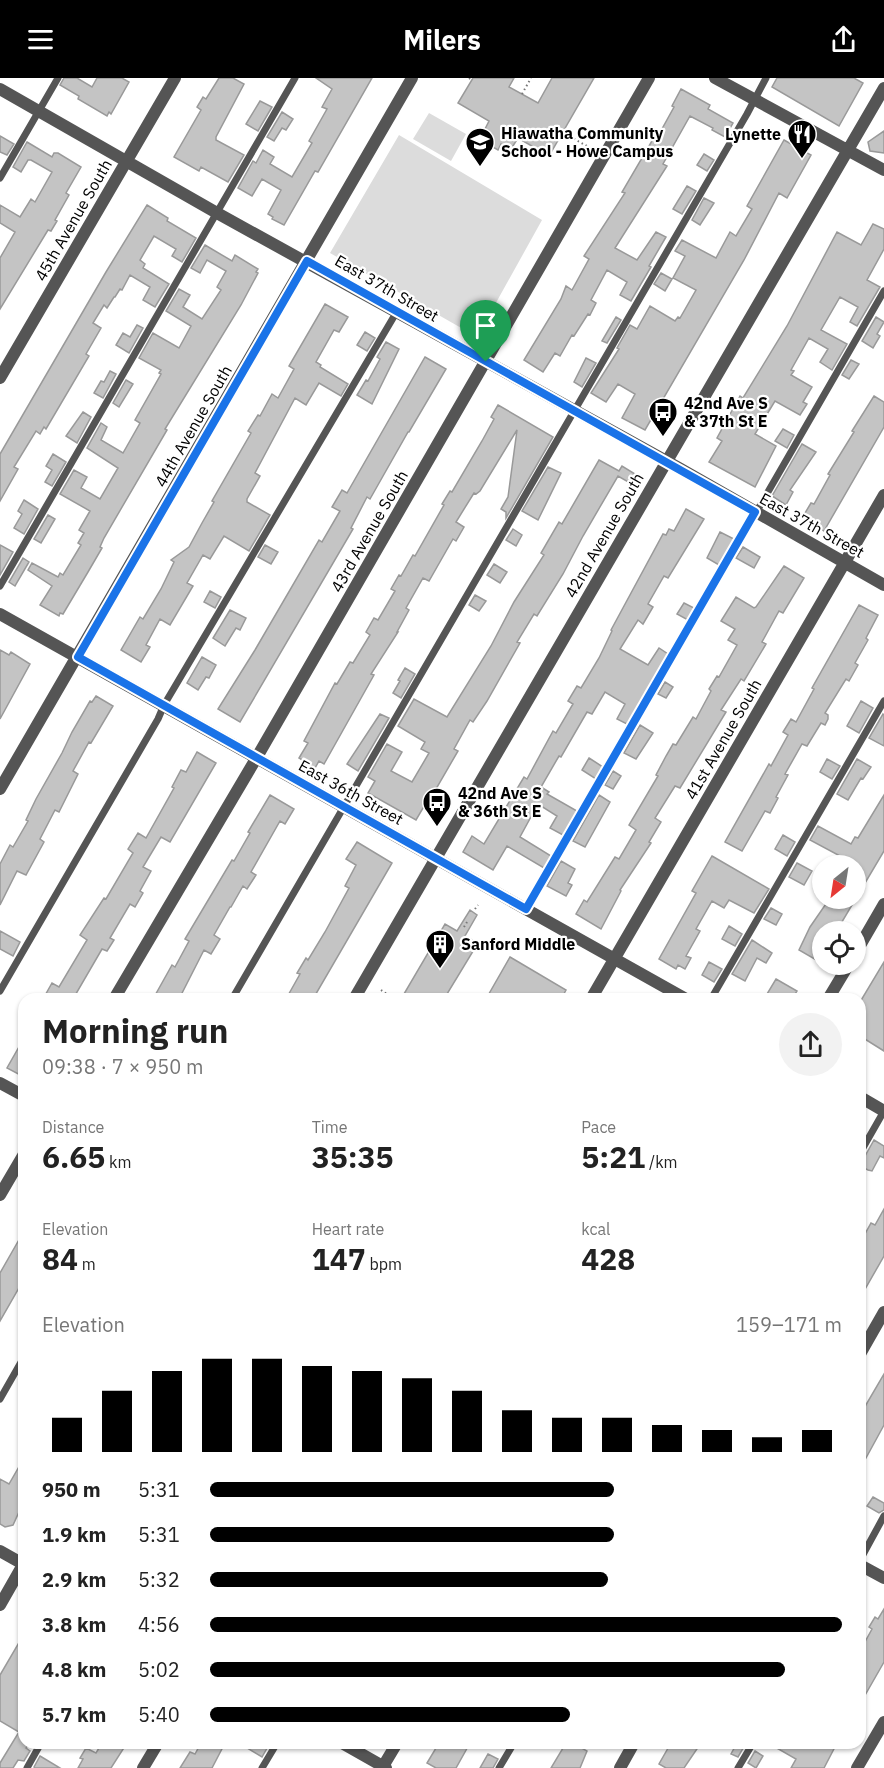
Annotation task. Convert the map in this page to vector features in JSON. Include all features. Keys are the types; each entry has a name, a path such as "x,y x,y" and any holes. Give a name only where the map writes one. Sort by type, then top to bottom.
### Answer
{"street":[{"name":"45th Avenue South","path":"0,378 175,78"},
{"name":"44th Avenue South","path":"0,789 412,78"},
{"name":"43rd Avenue South","path":"118,993 257,758 649,78"},
{"path":"716,78 884,170"},
{"name":"42nd Avenue South","path":"357,993 884,88"},
{"name":"East 37th Street","path":"0,89 217,213 307,261 884,585"},
{"name":"41st Avenue South","path":"594,993 884,495"},
{"name":"East 36th Street","path":"0,614 675,993"},
{"path":"866,935 884,904"},
{"path":"832,993 842,975"},
{"path":"0,1083 18,1093"},
{"path":"866,1100 884,1111"},
{"path":"0,1195 18,1164"},
{"path":"866,1344 884,1312"},
{"path":"0,1551 18,1561"},
{"path":"866,1568 884,1578"},
{"path":"0,1605 18,1574"},
{"path":"857,1768 884,1722"},
{"path":"143,1768 154,1749"},
{"path":"352,1749 384,1768 394,1749"},
{"path":"620,1768 631,1749"}],"lane":[{"path":"0,177 58,78"},
{"path":"0,586 295,78"},
{"path":"236,993 766,78"},
{"path":"526,909 884,291"},
{"path":"0,991 158,720 164,705 396,313"},
{"path":"714,993 884,701"},
{"path":"866,1142 884,1111"},
{"path":"0,1399 18,1368"},
{"path":"866,1549 884,1516"},
{"path":"27,1768 38,1749"},
{"path":"262,1768 273,1749"},
{"path":"499,1768 510,1749"},
{"path":"738,1768 749,1749"}],"path":[{"path":"522,94 531,78"},
{"path":"562,132 604,156"},
{"path":"476,909 478,905"},
{"path":"464,927 468,922"},
{"path":"381,990 386,993"}],"shaded area":[{"path":"429,113 466,134 451,161 413,139"},
{"path":"399,135 542,220 477,337 330,253"}],"building":[{"path":"64,78 77,78 92,87 97,78 122,78 129,82 111,114 109,112 107,116 60,85"},
{"path":"219,78 233,78 244,84 216,137 216,140 244,155 228,182 201,167 199,171 174,157 201,110 197,107 203,97 206,99"},
{"path":"316,78 372,78 318,172 315,171 284,225 272,219 273,217 268,214 281,190 262,179 252,196 238,188 253,161 256,163 263,150 274,157 270,164 292,177 312,143 309,141 327,109 322,107 332,89"},
{"path":"473,78 514,78 509,87 538,103 552,78 594,78 549,156 518,138 511,149 501,144 498,150 489,145 492,139 483,133 489,121 458,103"},
{"path":"777,78 854,78 863,83 839,126 772,87"},
{"path":"681,89 710,105 708,109 733,123 725,137 690,116 663,164 667,166 615,248 637,260 656,232 666,237 649,266 651,267 631,301 620,295 627,282 607,270 591,300 596,303 590,315 588,314 574,336 572,335 560,356 555,353 543,372 524,360 561,299 566,286 572,290 589,259 584,256 625,193 622,192 656,134 658,136"},
{"path":"260,101 272,107 258,131 246,124"},
{"path":"282,112 293,119 286,130 282,128 274,141 267,137"},
{"path":"884,131 884,153 870,151 868,142"},
{"path":"0,136 14,144 7,155 0,152"},
{"path":"784,140 811,155 787,198 779,193 744,260 645,430 622,418 635,394 618,384 606,402 591,393 619,349 617,348 630,325 637,329 650,306 675,321 678,317 680,318 696,290 673,278 685,256 675,251 682,240 716,258 730,232 736,236 752,209 747,206"},
{"path":"27,142 52,157 54,153 58,153 81,167 66,193 69,195 55,220 57,221 51,231 48,230 0,309 0,258 15,232 0,223 0,205 20,217 31,199 35,202 52,172 31,160 28,160 21,172 13,167"},
{"path":"704,154 714,160 707,171 697,165"},
{"path":"687,186 696,191 682,214 673,209"},
{"path":"704,198 714,203 700,225 692,220"},
{"path":"147,205 168,218 167,221 196,238 182,262 172,256 176,249 154,236 140,260 145,264 143,268 169,284 155,307 143,300 150,287 130,275 122,290 120,289 107,308 104,305 93,323 101,328 86,354 89,356 46,429 44,427 40,434 36,431 14,467 18,469 0,501 0,454"},
{"path":"873,224 884,229 884,249 867,280 880,287 857,326 850,322 858,307 840,297 821,330 847,344 832,370 820,362 828,349 809,338 791,370 794,371 791,375 812,387 803,402 807,404 800,415 775,401 755,434 776,446 755,487 709,462 722,441 717,438 740,396 743,398 787,326 837,232 861,245"},
{"path":"205,245 232,261 235,255 258,269 256,272 258,273 165,429 167,430 104,538 100,547 102,548 63,614 60,613 59,616 40,605 52,586 28,570 32,563 58,577 60,573 63,575 81,545 78,543 84,533 79,530 90,511 60,494 74,470 87,477 81,488 100,499 118,468 87,448 101,423 107,427 101,440 123,453 140,423 135,420 161,374 159,373 161,370 139,358 153,333 179,348 191,326 166,311 179,289 190,295 183,307 202,319 221,290 217,287 226,271 207,260 200,273 191,268"},
{"path":"661,273 672,279 665,291 654,284"},
{"path":"325,304 348,317 339,332 334,330 316,362 321,365 320,367 348,384 341,396 319,383 306,405 295,398 255,473 260,476 247,499 247,502 270,515 249,551 224,536 210,559 203,555 187,583 193,586 170,625 160,619 146,645 150,647 141,662 121,650 140,617 143,619 161,589 174,562 171,560 189,547 251,433 248,431 258,415 260,416 272,394 278,398 294,369 289,366"},
{"path":"616,317 621,320 607,343 602,341"},
{"path":"876,317 884,322 873,348 862,341"},
{"path":"137,325 143,328 129,353 116,345 123,333 130,337"},
{"path":"365,332 375,338 367,351 357,345"},
{"path":"386,342 399,349 372,404 357,395 366,380 368,381 380,359 377,357"},
{"path":"425,357 446,369 370,499 367,497 351,528 353,529 240,722 218,709 319,540 322,542 340,511 332,507 342,490 347,493"},
{"path":"586,358 596,363 582,387 574,382"},
{"path":"851,360 859,364 849,379 842,375"},
{"path":"110,371 116,374 103,398 94,393"},
{"path":"126,380 133,384 119,407 113,403"},
{"path":"874,396 884,402 884,427 824,531 802,518 811,503 814,504 830,475 828,474"},
{"path":"498,405 553,437 506,518 506,512 501,509 508,497 517,430 480,491 474,493 456,522 464,527 456,541 453,539 429,581 423,578 406,608 409,610 398,632 371,674 374,675 324,764 319,761 315,768 299,758 308,743 304,741 335,683 337,684 350,662 353,663 370,635 366,632 374,618 378,620 395,591 391,589 413,555 415,556 444,505 442,504 450,491 452,492 482,441 494,419 491,417"},
{"path":"83,412 91,417 77,443 66,436"},
{"path":"783,429 794,435 787,448 775,441"},
{"path":"802,444 816,452 790,490 793,492 786,505 772,496"},
{"path":"53,454 66,462 52,486 45,482 52,470 46,466"},
{"path":"599,460 619,471 622,466 635,474 630,483 618,476 563,574 537,616 534,614 517,642 520,643 487,701 473,722 470,720 454,749 458,751 425,808 416,820 368,793 375,781 368,777 387,744 402,752 391,771 412,782 429,753 421,749 425,742 398,726 414,699 447,717 544,555 541,553 559,522 562,524"},
{"path":"548,467 561,473 538,520 522,511"},
{"path":"24,500 38,509 24,534 14,528 22,514 18,511"},
{"path":"686,509 704,519 668,578 664,576 648,604 653,607 643,624 638,620 620,649 648,665 659,648 668,654 627,724 617,719 625,704 605,692 592,714 587,712 541,787 549,792 547,794 577,811 563,835 550,828 557,816 538,804 520,837 551,856 544,868 507,846 493,870 463,852 472,836 484,844 524,777 527,779 553,731 556,733 573,704 568,701 577,686 581,688 599,658 611,630 663,534 666,535 669,529 674,531"},
{"path":"48,515 55,519 41,543 34,539"},
{"path":"513,529 522,535 516,546 506,540"},
{"path":"720,532 734,539 719,565 707,558"},
{"path":"0,545 13,552 0,575"},
{"path":"265,545 278,552 271,564 258,557"},
{"path":"743,547 760,557 754,568 736,558"},
{"path":"23,558 29,562 15,586 9,582"},
{"path":"494,564 507,572 500,583 487,575"},
{"path":"784,566 804,578 783,613 779,611 762,642 766,644 744,681 741,679 721,710 726,712 680,788 675,786 655,818 661,822 649,842 651,843 620,890 601,929 576,914 584,900 587,902 615,857 619,859 636,830 629,825 658,776 656,775 666,756 673,744 676,745 693,717 696,719 711,691 709,689 717,676 719,677 737,645 728,640 735,629 721,621 736,597 756,607"},
{"path":"210,591 221,597 215,608 204,602"},
{"path":"475,595 486,601 479,611 469,605"},
{"path":"684,603 694,608 688,620 677,614"},
{"path":"859,605 878,615 855,663 858,665 849,681 846,679 825,713 828,719 825,725 821,723 807,746 802,744 785,774 788,775 770,813 765,811 742,851 725,842 788,735 783,732 791,719 796,722 814,689 812,688"},
{"path":"230,610 246,618 240,630 236,628 225,646 213,638"},
{"path":"0,650 9,655 11,652 30,664 0,719"},
{"path":"202,657 216,665 209,678 206,677 198,690 187,683"},
{"path":"405,668 415,674 401,698 393,693"},
{"path":"665,682 673,687 666,698 658,694"},
{"path":"96,696 113,706 73,771 78,774 59,812 55,810 40,839 44,842 26,875 17,871 0,905 0,864 10,845 13,847 28,821 26,820 36,799 72,732 90,701 92,702"},
{"path":"861,701 873,708 859,733 847,726"},
{"path":"380,714 389,718 358,771 347,764"},
{"path":"884,715 884,746 869,738"},
{"path":"640,725 653,733 636,759 624,753"},
{"path":"197,752 216,763 170,842 161,837 143,867 151,871 140,891 143,893 135,907 130,904 110,938 114,940 107,951 102,949 76,993 46,993 52,983 59,987 87,940 80,935 104,898 106,899 133,853 128,849 138,833 146,838 174,788 172,787 181,770 186,772"},
{"path":"589,758 603,767 596,779 582,770"},
{"path":"827,759 840,766 832,779 820,772"},
{"path":"857,759 871,767 863,779 861,778 848,800 837,794"},
{"path":"613,771 621,776 613,789 605,785"},
{"path":"270,795 294,809 285,824 280,821 251,872 256,875 247,889 243,886 214,935 220,939 211,954 204,950 182,993 156,993 172,965 175,967 189,941 185,939 232,860 234,861 250,833 248,832"},
{"path":"599,795 610,802 585,847 573,841"},
{"path":"884,795 884,851 866,881 866,855 838,855 810,840 818,826 851,844 855,837 858,838"},
{"path":"783,835 795,842 787,856 775,849"},
{"path":"357,842 392,863 316,993 289,993 300,974 297,973 306,958 308,960 349,888 345,886 356,865 346,859"},
{"path":"712,856 769,889 754,913 729,900 724,908 712,901 696,929 700,931 686,956 691,958 685,969 678,965 676,969 659,959 696,893 692,891"},
{"path":"561,861 575,869 568,883 572,885 566,896 547,886"},
{"path":"797,863 812,871 804,885 789,877"},
{"path":"771,908 782,914 776,925 764,919"},
{"path":"822,909 850,909 843,921 814,921"},
{"name":"Sanford Middle","path":"470,910 477,915 465,936 478,943 448,993 405,993 445,924 457,931"},
{"path":"812,924 812,958 799,950"},
{"path":"729,926 742,934 735,946 722,939"},
{"path":"0,931 20,942 13,956 0,949"},
{"path":"752,940 772,953 766,963 757,958 745,981 732,974"},
{"name":"Sanford Middle","path":"510,957 566,990 564,993 489,993"},
{"path":"709,962 722,969 714,982 702,975"},
{"path":"884,962 884,1051 866,1040 865,993"},
{"path":"776,979 797,991 796,993 768,993"},
{"path":"18,1049 18,1074 7,1068"},
{"path":"874,1140 884,1146 884,1158 880,1156 872,1171 866,1169 866,1154"},
{"path":"884,1209 884,1256 866,1288 866,1232 871,1223 875,1225"},
{"path":"18,1242 18,1290 0,1321 0,1273"},
{"path":"884,1374 884,1425 866,1458 866,1405"},
{"path":"18,1468 18,1514 13,1525 5,1527 0,1524 0,1479 9,1484"},
{"path":"873,1497 884,1503 884,1510 879,1513 867,1506"},
{"path":"884,1609 884,1662 866,1694 866,1640 872,1629 869,1627 875,1617 878,1619"},
{"path":"18,1644 18,1731 0,1721 0,1675"},
{"path":"18,1734 18,1749 30,1751 24,1761 18,1760 13,1768 0,1768 0,1763"},
{"path":"85,1749 96,1753 98,1749 123,1749 111,1768 78,1768"},
{"path":"198,1749 222,1749 212,1768 180,1768 190,1752 195,1754"},
{"path":"249,1749 267,1749 262,1757"},
{"path":"435,1749 467,1749 456,1768 436,1768 427,1763"},
{"path":"562,1749 587,1751 580,1768 551,1768"},
{"path":"668,1749 697,1749 684,1768 666,1768 659,1764"},
{"path":"734,1749 743,1749 738,1757 731,1754"},
{"path":"778,1749 834,1749 824,1768 791,1768 796,1759"},
{"path":"755,1751 763,1756 756,1768 748,1763"},
{"path":"488,1754 498,1759 493,1768 480,1768"},
{"path":"40,1756 60,1768 35,1768"}],"place":[{"name":"Lynette","path":"802,160"},
{"name":"Hiawatha Community School - Howe Campus","path":"480,168"},
{"name":"42nd Ave S & 37th St E","path":"663,438"},
{"name":"42nd Ave S & 36th St E","path":"437,828"},
{"name":"Sanford Middle","path":"440,970"}],"route":[{"path":"307,261 486,362 755,512 526,909 78,657 307,261"}]}
